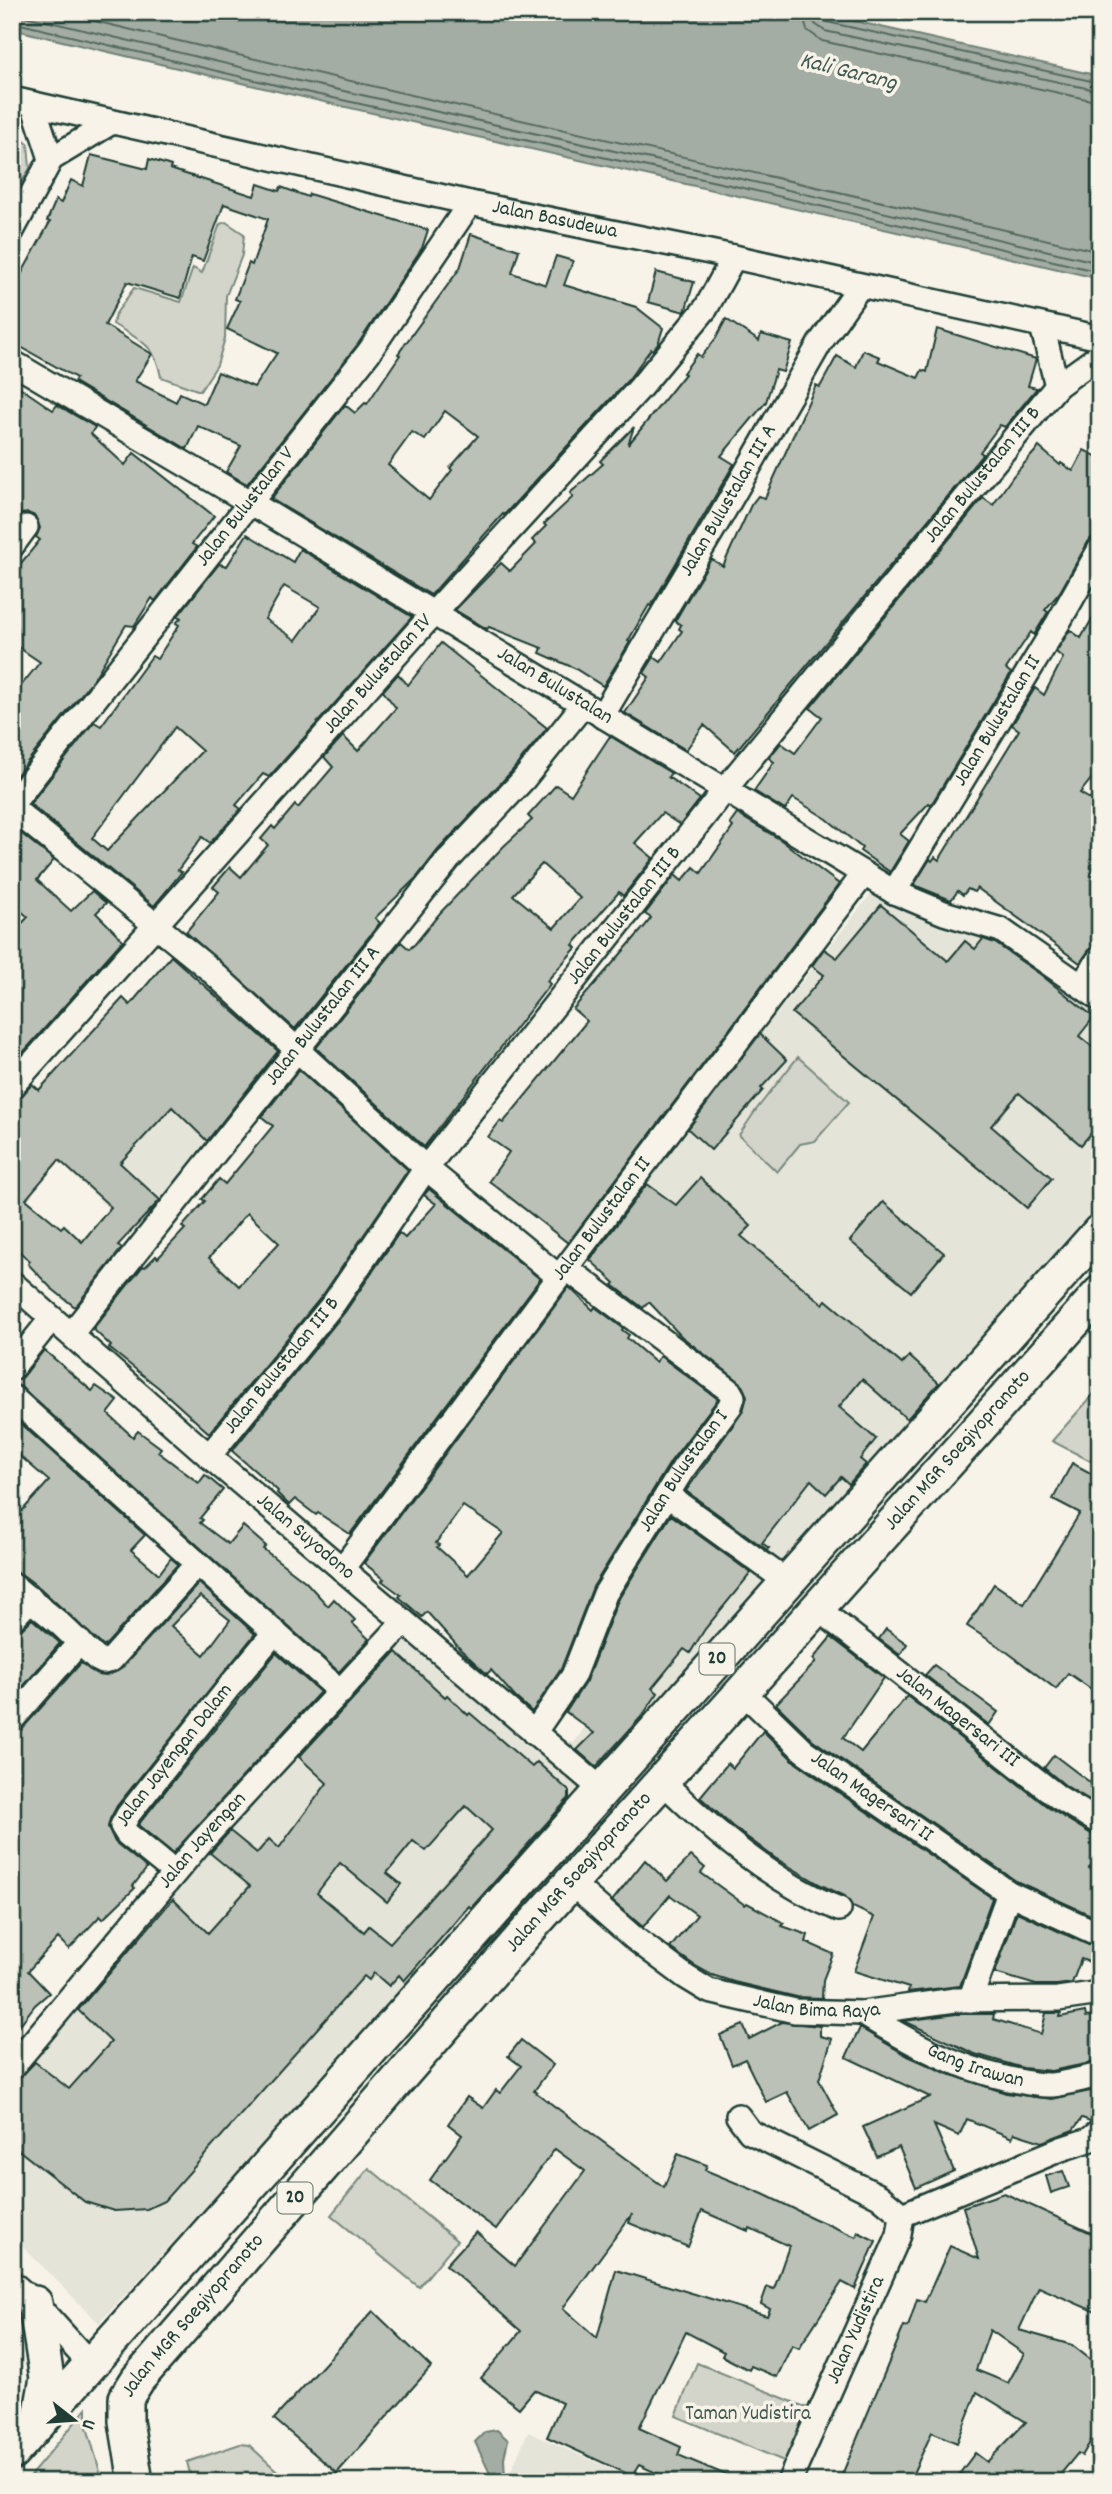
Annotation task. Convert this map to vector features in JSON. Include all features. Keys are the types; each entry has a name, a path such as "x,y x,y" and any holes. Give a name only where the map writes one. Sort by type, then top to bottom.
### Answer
{"highway":[{"name":"Jalan MGR Soegiyopranoto","path":"91,2365 1100,1231"},
{"name":"Jalan MGR Soegiyopranoto","path":"136,2482 125,2421 127,2398 138,2379 571,1882 1100,1293"},
{"path":"23,2293 47,2378 39,2423"},
{"name":"20","path":"12,2453 91,2365"}],"street":[{"name":"Jalan Basudewa","path":"22,102 1100,338"},
{"path":"22,102 51,159"},
{"path":"12,231 51,159 112,121"},
{"name":"Jalan Bulustalan V","path":"12,806 369,352 470,202"},
{"name":"Jalan Bulustalan IV","path":"12,1086 154,924 200,878 432,615 639,389 706,308 734,257"},
{"name":"Jalan Bulustalan III A","path":"71,1334 448,860 592,710 718,521 820,344 860,286"},
{"name":"Jalan Bulustalan III B","path":"1042,326 1057,386"},
{"name":"Jalan Bulustalan III B","path":"209,1455 334,1303 426,1168 726,790 1057,386 1100,355"},
{"name":"Jalan Bulustalan","path":"12,362 251,503 432,615 894,892 944,914 1001,930 1091,992"},
{"path":"12,546 26,527"},
{"name":"Jalan Bulustalan II","path":"894,892 1100,549"},
{"path":"12,806 208,968 426,1168 562,1272"},
{"name":"Jalan Bulustalan II","path":"342,1569 562,1272 864,874"},
{"path":"1091,992 1100,958"},
{"name":"Jalan Bulustalan I","path":"534,1733 573,1676 605,1594 683,1469 730,1406 733,1397 729,1390 562,1272"},
{"name":"Jalan Suyodono","path":"12,1283 601,1789"},
{"path":"12,1368 52,1318"},
{"path":"12,1398 195,1566 341,1692"},
{"path":"667,1495 786,1581"},
{"path":"12,1585 103,1662 111,1660 195,1566"},
{"path":"12,1619 31,1599"},
{"name":"Jalan Magersari III","path":"817,1608 1058,1797 1100,1823"},
{"name":"Jalan Jayengan","path":"12,2067 174,1872 404,1622"},
{"name":"Jalan Jayengan Dalam","path":"174,1872 127,1834 122,1826 203,1720 274,1634"},
{"path":"15,1709 80,1642"},
{"name":"Jalan Magersari II","path":"742,1691 804,1751 1009,1893 1098,1930"},
{"path":"662,1781 684,1803 769,1872 803,1894 839,1909"},
{"name":"Jalan Bima Raya","path":"571,1882 634,1938 709,1992 795,2011 862,2012 955,2000 1058,1999 1100,1993"},
{"path":"970,2000 1009,1893"},
{"name":"Gang Irawan","path":"862,2012 906,2040 984,2073 1036,2085 1052,2085 1100,2074"},
{"path":"738,2116 750,2132 879,2196 902,2215 1061,2149 1090,2140 1100,2131"},
{"name":"Jalan Yudistira","path":"789,2482 899,2235 902,2215"},
{"path":"23,2293 91,2365"}],"shaded area":[{"path":"870,895 1033,954 1100,1011 1100,1201 565,1817 99,2323 12,2236 12,2049 217,1834 412,1621 554,1738 574,1743 682,1580 738,1472 801,1360 616,1218"},
{"path":"166,1058 229,1119 135,1234 68,1170"},
{"path":"528,2432 641,2482 506,2482"}],"green space":[{"path":"12,131 28,144 30,168 19,186 12,183"},
{"path":"226,222 244,234 242,255 226,296 225,338 217,365 200,391 161,377 155,357 145,344 113,324 115,315 134,288 181,302 193,268 202,273 220,224"},
{"path":"798,1057 849,1102 815,1141 800,1144 777,1172 739,1135"},
{"path":"1100,1387 1100,1466 1052,1441"},
{"path":"369,2168 457,2241 419,2287 331,2215"},
{"name":"Taman Yudistira","path":"697,2363 820,2413 798,2467 676,2416"},
{"path":"87,2408 87,2427 103,2482 25,2482"},
{"path":"240,2444 249,2445 289,2482 192,2482 187,2462"}],"water":[{"name":"Kali Garang","path":"12,12 814,12 1100,76 1100,279 12,29"},
{"path":"497,2430 508,2440 504,2458 505,2478 493,2480 475,2442 485,2432"}],"building":[{"path":"91,155 147,169 149,159 171,166 170,169 254,196 258,184 279,191 281,187 428,230 422,248 358,344 247,484 226,472 241,446 198,426 187,449 74,382 76,378 12,342 12,291 50,222 47,221 56,200 61,203 71,180 83,186","holes":["224,204 268,219 252,265 249,263 235,299 240,301 227,329 277,353 254,387 218,372 204,404 180,393 176,402 135,381 152,354 105,325 127,282 180,298 192,257 203,261"]},
{"path":"471,234 519,250 512,273 546,285 556,256 573,261 564,285 636,307 663,328 658,344 651,349 628,380 431,595 271,499 345,405 355,413 367,404 400,355 398,354 460,268","holes":["445,411 478,436 450,468 452,470 429,500 388,465 412,432 425,440"]},
{"path":"656,272 694,282 685,312 648,302"},
{"path":"726,319 759,341 761,334 792,343 783,372 776,370 766,402 721,456 734,464 603,686 574,668 540,653 542,648 489,627 487,629 455,610 501,563 510,571 536,544 532,540 546,526 544,524 573,497 570,493 603,464 600,461 634,427 628,445 685,374 683,373 697,354 701,357 716,338"},
{"path":"937,329 1036,359 1028,386 1037,388 1005,427 1000,425 980,452 983,454 735,752 704,725 686,750 625,713 649,677 644,673 654,657 661,662 682,631 679,629 681,625 675,621 711,559 723,566 751,505 758,496 765,498 816,385 820,387 837,356 856,367 863,350 880,357 878,361 918,378 922,370 927,372"},
{"path":"12,382 53,410 57,405 95,427 91,434 125,465 134,453 214,516 192,544 197,547 155,601 152,598 134,626 126,625 95,677 12,781 12,697 40,662 12,643 12,574 40,540 36,537 40,528 35,516 28,513 12,520"},
{"path":"1039,447 1060,465 1061,463 1073,471 1084,450 1100,458 1100,527 1088,542 1060,592 1045,610 1048,612 1034,635 1031,632 1006,669 1011,673 931,805 929,803 900,834 909,841 890,872 860,851 862,848 827,819 793,798 785,810 754,791 774,762 769,758 781,743 795,753 822,717 810,708 983,498 993,505 1013,476"},
{"path":"247,534 293,562 300,549 412,617 269,777 263,774 236,805 241,809 210,843 202,837 178,870 182,872 154,906 30,804 94,722 101,726 152,656 157,659 179,625 176,623 181,618 178,616 219,564 227,566","holes":["284,586 320,607 296,640 265,619","175,727 202,751 107,851 92,838"]},
{"path":"1100,605 1100,768 1080,793 1100,805 1100,944 1089,950 1080,963 977,888 974,892 968,889 963,895 958,891 951,900 914,885 930,859 932,861 935,857 939,860 1019,730 1012,725 1035,688 1044,695 1063,658 1056,652 1070,630 1081,638"},
{"path":"441,643 547,728 417,877 375,918 380,923 295,1029 186,932 219,892 213,887 230,867 241,877 268,845 261,839 272,826 275,829 295,805 298,808 333,767 324,757 343,736 358,751 396,708 383,691 398,674 408,685"},
{"path":"610,736 671,773 668,777 700,799 680,825 662,813 635,843 653,858 623,896 619,892 573,945 576,948 547,981 550,984 424,1147 316,1048 401,942 409,949 415,944 440,913 532,820 528,816 556,785 571,795","holes":["542,864 580,898 554,928 513,895"]},
{"path":"737,814 781,840 839,884 568,1243 489,1181 509,1152 488,1137 500,1121 503,1123 587,1021 573,1009 645,926 651,918 645,914 675,875 682,881 694,867 701,873 733,827 730,824"},
{"path":"12,826 54,860 37,880 71,911 92,891 106,903 96,913 123,940 12,1065 12,934 28,917 12,903"},
{"path":"881,905 948,961 965,941 975,949 983,939 995,943 1040,974 1094,1017 1079,1036 1100,1053 1100,1123 1081,1145 1019,1093 991,1126 1052,1178 1027,1208 792,1013 824,975 812,966 824,949 837,958"},
{"path":"171,956 278,1051 207,1141 172,1107 120,1163 160,1200 118,1245 122,1248 75,1307 51,1288 28,1264 30,1261 12,1245 12,1100 22,1096 32,1084 39,1090 123,998 130,1005","holes":["59,1160 111,1207 82,1242 64,1225 61,1228 26,1199"]},
{"path":"760,1034 787,1060 711,1150 688,1129"},
{"path":"299,1070 408,1170 323,1295 209,1433 109,1348 111,1346 93,1329 143,1266 156,1256 158,1258 185,1229 182,1227 205,1201 202,1199 219,1179 225,1184 273,1126 262,1117","holes":["247,1213 279,1243 239,1286 209,1258"]},
{"path":"700,1178 751,1226 741,1236 823,1304 826,1300 902,1364 909,1356 939,1383 907,1419 862,1379 839,1407 876,1439 860,1459 866,1464 849,1484 841,1477 826,1494 811,1480 762,1543 769,1548 767,1550 686,1491 743,1411 747,1396 741,1383 681,1336 649,1302 643,1308 613,1285 615,1283 590,1260 647,1184 676,1205"},
{"path":"429,1189 540,1279 350,1534 318,1513 316,1515 295,1499 289,1505 278,1491 232,1451 345,1312 399,1233 405,1238 436,1204 424,1195"},
{"path":"883,1202 944,1253 911,1292 850,1241"},
{"path":"569,1287 593,1310 595,1307 623,1328 629,1335 627,1338 655,1362 660,1356 718,1399 671,1461 593,1587 561,1669 532,1712 491,1670 487,1674 461,1650 427,1612 422,1617 364,1563","holes":["463,1506 503,1533 468,1575 437,1547 439,1545 436,1543"]},
{"path":"44,1350 92,1391 96,1386 118,1401 108,1414 133,1437 138,1431 161,1448 158,1452 199,1483 205,1475 223,1490 200,1518 203,1520 200,1523 228,1544 243,1526 266,1546 263,1549 306,1582 328,1606 334,1599 355,1620 352,1623 369,1639 339,1672 21,1387 12,1383 23,1377"},
{"path":"12,1416 145,1535 131,1550 159,1574 171,1558 178,1564 104,1647 40,1588 21,1574 12,1571 12,1504 21,1512 49,1481 12,1449"},
{"path":"1072,1463 1100,1478 1100,1695 1068,1673 1056,1689 967,1626 994,1584 1024,1604 1080,1513 1053,1499"},
{"path":"671,1515 751,1573 705,1629 690,1653 684,1649 652,1688 658,1693 642,1716 596,1767 577,1750 594,1733 566,1712 586,1681 618,1600"},
{"path":"199,1583 255,1634 117,1806 110,1819 108,1827 115,1842 147,1868 133,1886 135,1888 103,1919 100,1916 69,1949 58,1938 28,1971 49,1993 35,2005 12,2035 12,1831 22,1820 12,1812 12,1740 81,1663 98,1675 106,1676 121,1669","holes":["200,1596 230,1620 204,1655 171,1626"]},
{"path":"32,1619 60,1643 16,1695 12,1691 12,1633 22,1629"},
{"path":"886,1629 907,1644 900,1655 879,1639"},
{"path":"831,1637 884,1678 843,1738 861,1752 907,1696 1049,1808 1100,1837 1100,1854 1089,1868 1100,1875 1100,1914 1093,1916 1016,1881 813,1740 776,1704 816,1662 813,1659"},
{"path":"396,1652 445,1697 447,1695 468,1715 470,1713 532,1767 537,1762 569,1791 569,1798 404,1981 399,1975 389,1986 374,1973 369,1980 364,1976 164,2201 147,2209 114,2211 85,2202 12,2145 12,2081 22,2076 35,2062 69,2089 111,2042 78,2010 173,1899 208,1933 250,1886 210,1853 230,1831 257,1853 269,1839 279,1848 327,1783 299,1757","holes":["466,1806 492,1830 390,1943 369,1926 364,1932 317,1893 340,1863 387,1902 401,1884 387,1873 413,1841 426,1851"]},
{"path":"276,1653 320,1692 173,1853 138,1825"},
{"path":"934,1665 998,1712 989,1725 925,1675"},
{"path":"763,1731 796,1763 992,1898 960,1986 908,1992 909,1988 854,1971 874,1917 853,1907 845,1896 775,1858 732,1826 700,1797 728,1763 733,1768"},
{"path":"1054,1755 1100,1790 1100,1806 1066,1786 1044,1768"},
{"path":"691,1856 705,1868 701,1873 745,1905 747,1903 784,1923 782,1926 808,1935 806,1942 833,1954 823,1980 822,1998 797,1997 734,1982 712,1975 694,1965 670,1948 697,1915 670,1895 643,1927 612,1901 645,1860 667,1881"},
{"path":"1017,1912 1086,1944 1100,1944 1100,1966 1081,1959 1072,1983 1057,1985 1036,1985 995,1973"},
{"path":"1085,2012 1086,2017 1100,2015 1100,2061 1051,2071 1023,2068 975,2054 904,2021 956,2014 994,2014 993,2019 1041,2034 1046,2013 1061,2013 1060,2017"},
{"path":"782,2022 820,2026 820,2036 832,2039 819,2080 838,2115 809,2131 787,2092 766,2102 745,2059 732,2065 720,2035 743,2025 749,2039"},
{"path":"860,2028 908,2056 946,2073 1006,2093 1052,2099 1100,2089 1100,2117 1090,2121 1082,2118 1073,2130 1042,2142 1014,2133 1012,2138 967,2119 959,2136 934,2125 954,2171 916,2188 899,2147 877,2157 863,2127 930,2097 846,2057"},
{"path":"521,2040 553,2065 534,2091 664,2187 678,2154 707,2165 705,2170 856,2237 858,2232 876,2241 855,2289 842,2282 799,2348 792,2345 777,2377 751,2366 749,2370 722,2356 724,2352 686,2332 639,2428 681,2447 678,2455 743,2482 676,2482 639,2465 632,2476 547,2437 562,2403 534,2390 519,2408 481,2378 521,2331 446,2265 476,2232 515,2266 585,2171 555,2149 496,2229 430,2180 462,2135 448,2124 467,2097 483,2108 496,2090 500,2093 521,2066 508,2056","holes":["702,2211 748,2231 750,2228 789,2246 774,2289 767,2287 761,2304 770,2309 767,2316 616,2270 597,2338 563,2308 632,2214 629,2223 688,2247"]},
{"path":"1063,2171 1069,2187 1051,2193 1046,2176"},
{"path":"1004,2193 1100,2237 1100,2314 1039,2287 1019,2330 1072,2345 1100,2367 1100,2425 1082,2456 1078,2453 1054,2482 972,2482 960,2473 975,2453 987,2462 1026,2422 977,2392 957,2443 932,2432 909,2482 839,2482 904,2326 908,2327 917,2299 925,2302 950,2246 979,2259 963,2207","holes":["990,2330 1024,2354 1008,2383 976,2370"]},
{"path":"373,2311 431,2367 337,2473 274,2419"}]}
